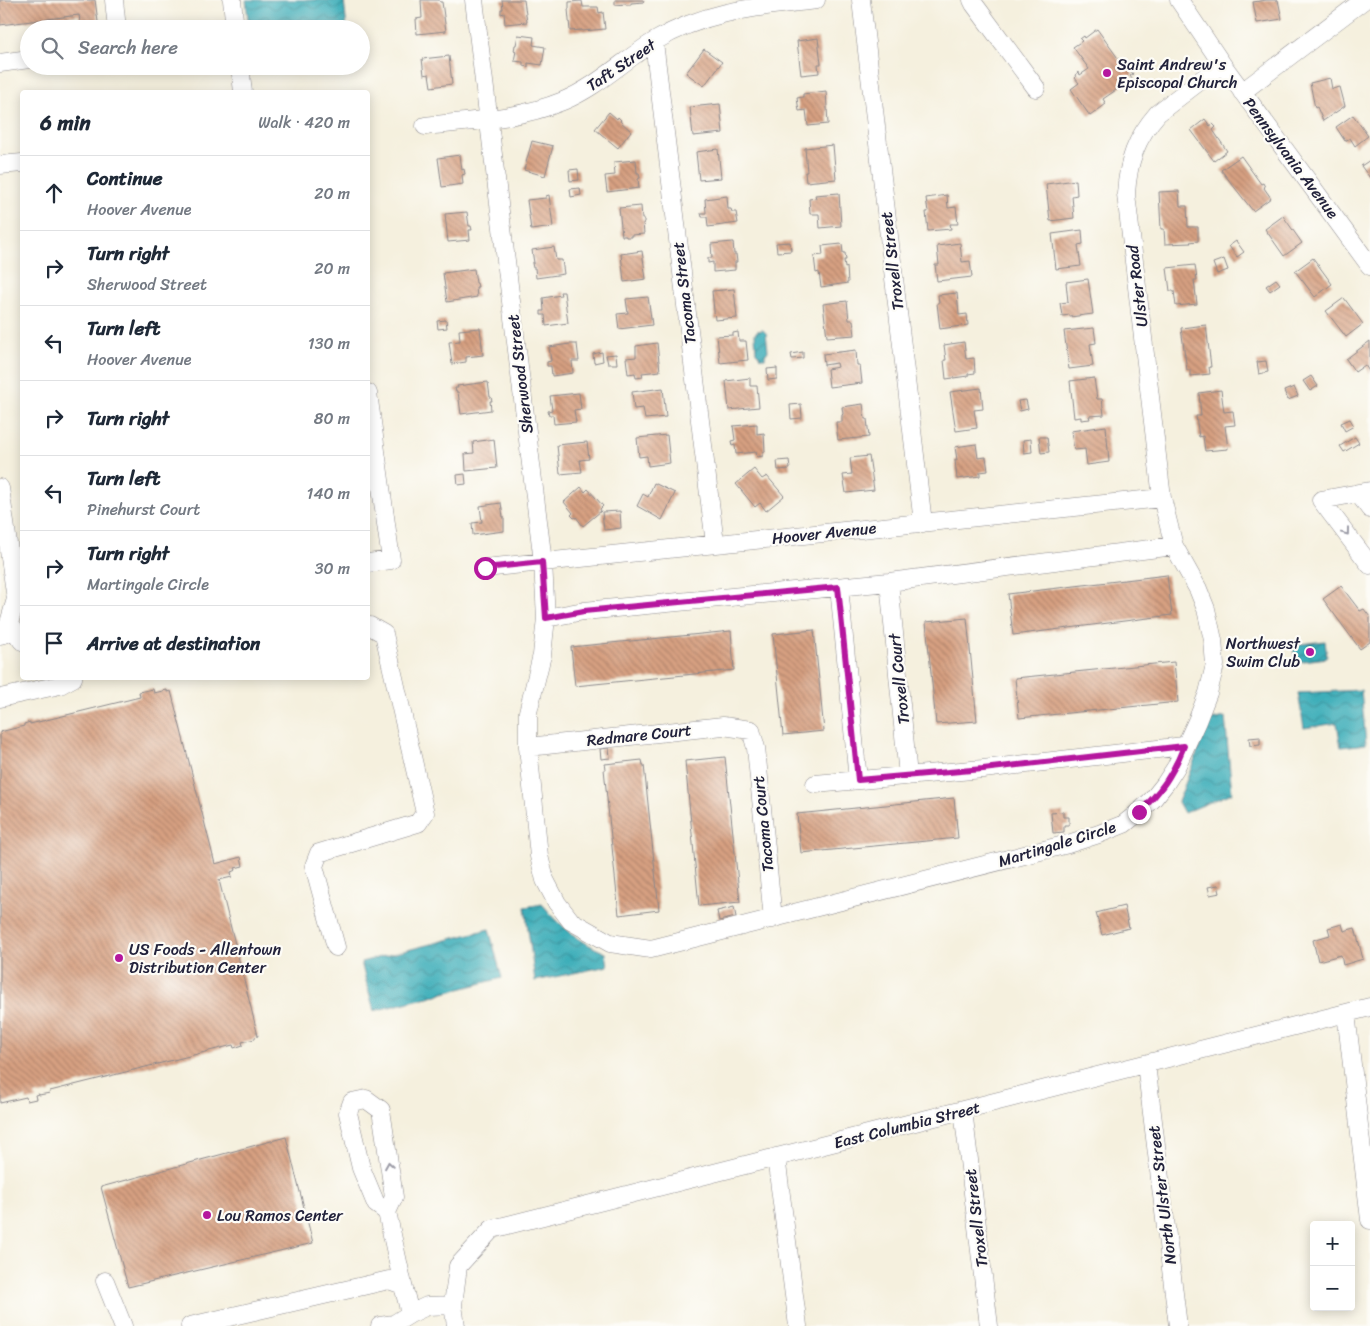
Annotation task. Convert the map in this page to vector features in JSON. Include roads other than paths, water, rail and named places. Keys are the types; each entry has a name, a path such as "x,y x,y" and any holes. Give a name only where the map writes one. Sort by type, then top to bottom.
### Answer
{"street":[{"path":"114,0 116,20"},
{"path":"232,0 234,20"},
{"name":"Sherwood Street","path":"474,0 542,562 546,618 542,655 528,712 528,747"},
{"name":"Taft Street","path":"425,126 509,117 528,113 565,100 592,86 654,42 679,28 713,16 742,9 816,0"},
{"name":"Troxell Street","path":"861,0 923,523"},
{"path":"972,0 1036,88"},
{"name":"Pennsylvania Avenue","path":"1179,0 1242,92 1370,266"},
{"path":"1242,92 1364,0"},
{"name":"Tacoma Street","path":"654,42 715,544"},
{"path":"0,63 20,60"},
{"name":"Ulster Road","path":"1174,546 1162,498 1126,194 1127,174 1132,155 1151,121 1158,113 1222,64"},
{"path":"241,75 243,90"},
{"path":"0,165 20,163"},
{"path":"370,408 391,560 370,563"},
{"path":"0,488 19,599 5,629 20,640"},
{"path":"1370,509 1364,492 1321,500 1370,565"},
{"name":"Hoover Avenue","path":"485,568 1162,498"},
{"path":"546,618 584,611 889,582 1174,546"},
{"name":"Martingale Circle","path":"528,747 539,856 545,880 557,903 571,920 610,942 651,949 1068,844 1124,824 1153,800 1176,767 1208,693 1215,665 1213,640 1206,609 1198,589 1174,546"},
{"name":"Troxell Court","path":"889,582 908,776"},
{"path":"838,587 858,780"},
{"path":"336,947 314,866 320,853 418,823 425,813 384,634 370,626"},
{"path":"0,698 60,685 67,680"},
{"name":"Redmare Court","path":"528,747 723,726 751,730"},
{"name":"Tacoma Court","path":"751,730 756,748 772,919"},
{"path":"815,784 983,769 1184,746"},
{"name":"East Columbia Street","path":"454,1305 458,1266 492,1229 1370,1007"},
{"path":"1346,1013 1370,1220"},
{"name":"North Ulster Street","path":"1146,1064 1178,1326"},
{"path":"388,1212 376,1204 361,1168 348,1113 352,1102 366,1099 381,1110 394,1197 388,1212 410,1314"},
{"name":"Troxell Street","path":"963,1110 989,1326"},
{"path":"776,1158 798,1326"},
{"path":"190,1326 389,1280 403,1285"},
{"path":"105,1281 123,1326"},
{"path":"380,1326 394,1324 427,1306 454,1305 456,1326"}],"water":[{"path":"246,0 344,0 346,20 248,20"},
{"path":"763,330 766,333 768,351 765,358 760,358 756,352 755,333"},
{"name":"Northwest Swim Club","path":"1325,641 1327,658 1295,662 1293,645"},
{"path":"1361,690 1366,744 1341,747 1337,723 1304,728 1298,693"},
{"path":"1225,717 1232,793 1184,813 1178,802 1210,720"},
{"path":"542,904 571,933 587,944 606,953 608,966 535,981 525,907"},
{"path":"489,929 502,978 374,1011 361,962"}],"place":[{"name":"Saint Andrew's Episcopal Church","path":"1107,73"},
{"name":"Northwest Swim Club","path":"1310,652"},
{"name":"US Foods - Allentown Distribution Center","path":"119,958"},
{"name":"Lou Ramos Center","path":"207,1215"}]}
